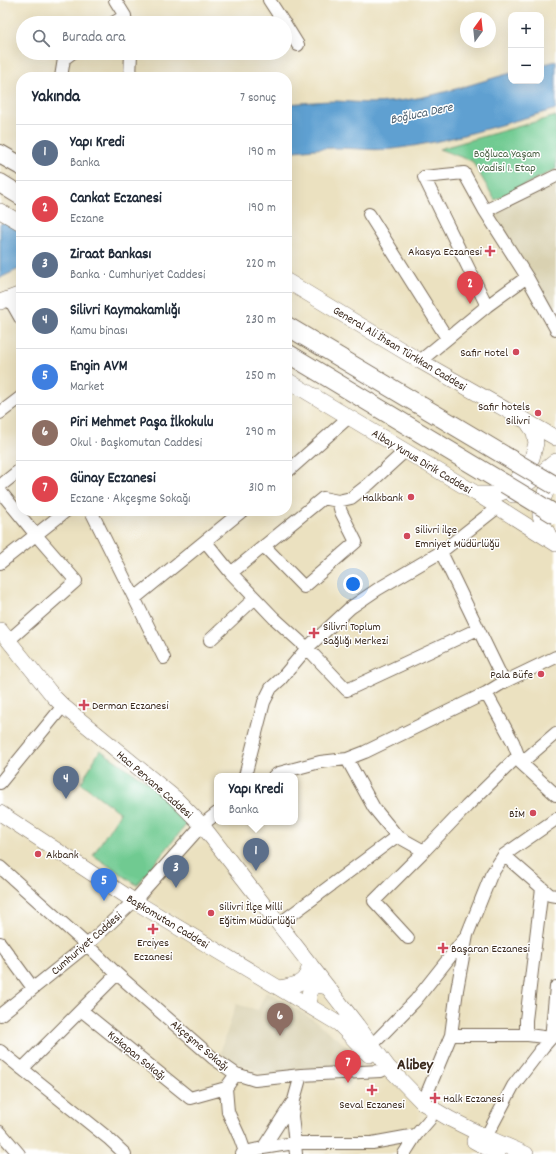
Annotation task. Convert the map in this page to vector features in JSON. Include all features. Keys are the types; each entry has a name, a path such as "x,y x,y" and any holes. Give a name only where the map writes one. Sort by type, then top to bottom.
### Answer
{"highway":[{"path":"0,154 16,163"},
{"path":"0,183 16,193"},
{"path":"292,329 556,486"},
{"path":"292,356 556,514"}],"main road":[{"name":"General Ali İhsan Türkkan Caddesi","path":"292,284 420,361 556,438"},
{"name":"Albay Yunus Dirik Caddesi","path":"292,383 554,542"},
{"path":"477,494 498,494 506,491 522,474 532,458 536,443 534,432 526,422"},
{"path":"498,507 556,461"},
{"path":"554,542 545,527 540,514 552,479 556,474"},
{"name":"Hacı Pervane Caddesi","path":"4,635 63,706 175,798 202,825 372,1045 384,1069"},
{"name":"Başkomutan Caddesi","path":"0,812 134,901 339,1024 384,1069"},
{"path":"279,988 292,986 302,982 309,972 310,964"},
{"path":"311,1007 308,995 310,990 316,986 322,985 327,987"},
{"path":"384,1069 423,1103 450,1119 486,1137 526,1154"},
{"path":"384,1069 430,1119 498,1154"}],"street":[{"path":"115,0 123,16"},
{"path":"269,0 280,16"},
{"path":"292,35 298,45"},
{"path":"62,72 64,60"},
{"path":"130,72 131,60"},
{"path":"487,306 424,177 464,173 485,212 527,277 556,328"},
{"path":"485,212 556,176"},
{"path":"369,214 447,338"},
{"path":"420,361 487,306 527,277"},
{"path":"10,298 16,309"},
{"path":"0,413 16,401"},
{"path":"292,468 349,417"},
{"path":"232,572 323,498 338,501 351,498 369,484 405,451"},
{"path":"0,486 16,473"},
{"path":"0,491 16,511"},
{"path":"264,546 304,587 356,542 341,512 338,501"},
{"path":"246,773 264,702 271,688 307,648 350,608 378,589 441,552 498,507"},
{"path":"4,635 76,581 20,516"},
{"path":"0,563 60,516"},
{"path":"94,516 164,658"},
{"path":"135,598 236,516"},
{"path":"205,541 274,618 307,648 347,690 478,629"},
{"path":"441,552 504,682"},
{"path":"210,640 255,598"},
{"path":"279,773 320,762 347,759 365,752 556,657"},
{"path":"486,693 513,742 520,760 556,795"},
{"path":"1,779 63,706"},
{"path":"408,938 374,901 467,806 520,760 556,733"},
{"path":"347,759 374,808 397,836 424,851"},
{"name":"Cumhuriyet Caddesi","path":"0,1015 87,945 134,901 202,825 214,815"},
{"path":"423,1103 451,1035 467,935 491,875 504,855 556,819"},
{"path":"279,924 397,836"},
{"path":"504,855 550,895 556,896"},
{"name":"Akçeşme Sokağı","path":"0,866 117,974 214,1058 236,1074 255,1080 384,1069"},
{"path":"528,1035 526,1030 526,1020 542,888"},
{"path":"372,1045 415,1001 467,935"},
{"path":"0,943 33,988"},
{"path":"22,1069 117,974"},
{"path":"486,1137 513,1086 543,1047 554,1037 556,987"},
{"name":"Kızkapan Sokağı","path":"81,1010 190,1098 226,1088"},
{"path":"451,1035 528,1035 554,1037"},
{"path":"0,1051 108,1138 125,1154"},
{"path":"236,1074 226,1088 228,1112 240,1138 243,1153 263,1148 295,1148 372,1142 416,1135"},
{"path":"295,1148 292,1116 294,1100 301,1075"},
{"path":"263,1148 294,1100"},
{"path":"404,1154 416,1135 430,1119"},
{"path":"0,1132 18,1154"}],"shaded area":[{"path":"556,182 556,317 494,213"},
{"path":"266,992 276,996 314,1020 365,1061 361,1068 266,1074 234,1063 220,1053 236,1004 258,1010"}],"green space":[{"name":"Boğluca Yaşam Vadisi 1. Etap","path":"556,116 556,169 495,200 472,161 439,149"},
{"path":"100,750 163,793 190,820 137,885 93,855 120,813 81,783"}],"water":[{"name":"Boğluca Dere","path":"556,61 556,109 475,132 414,146 386,150 330,148 292,151 292,104 336,101 382,103 419,98 508,74 508,84 544,84 544,64"},
{"path":"7,221 16,226 16,270 0,278 0,224"}],"place":[{"name":"Akasya Eczanesi","path":"490,251"},
{"name":"Cankat Eczanesi","path":"470,304"},
{"name":"Safir Hotel","path":"516,352"},
{"name":"Safir hotels Silivri","path":"538,413"},
{"name":"Halkbank","path":"411,497"},
{"name":"Silivri ilçe Emniyet Müdürlüğü","path":"407,536"},
{"name":"Silivri Toplum Sağlığı Merkezi","path":"314,633"},
{"name":"Pala Büfe","path":"541,674"},
{"name":"Derman Eczanesi","path":"84,705"},
{"name":"Silivri Kaymakamlığı","path":"66,799"},
{"name":"BİM","path":"533,813"},
{"name":"Akbank","path":"38,854"},
{"name":"Yapı Kredi","path":"256,871"},
{"name":"Ziraat Bankası","path":"176,888"},
{"name":"Engin AVM","path":"104,901"},
{"name":"Silivri İlçe Milli Eğitim Müdürlüğü","path":"211,913"},
{"name":"Erciyes Eczanesi","path":"153,929"},
{"name":"Başaran Eczanesi","path":"443,948"},
{"name":"Piri Mehmet Paşa İlkokulu","path":"280,1036"},
{"name":"Günay Eczanesi","path":"348,1083"},
{"name":"Seval Eczanesi","path":"372,1090"},
{"name":"Halk Eczanesi","path":"435,1098"}],"district":[{"name":"Alibey","path":"415,1063"}]}
